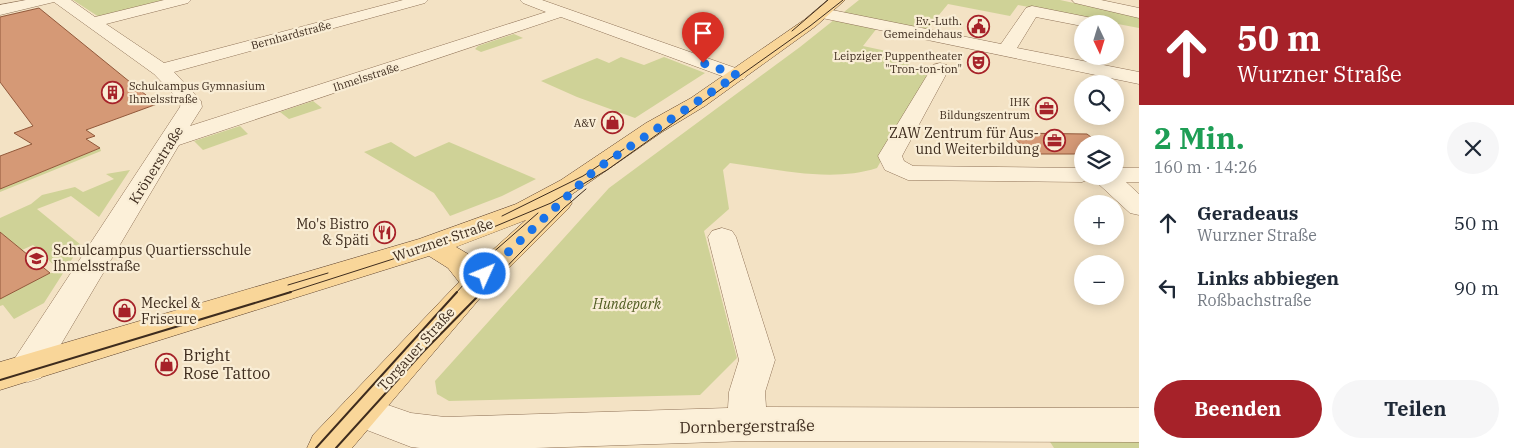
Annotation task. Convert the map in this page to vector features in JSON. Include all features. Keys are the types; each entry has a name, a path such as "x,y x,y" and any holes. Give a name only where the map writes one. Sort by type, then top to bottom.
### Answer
{"main road":[{"name":"Wurzner Straße","path":"14,372 163,329 432,245 522,211 567,189 737,75 837,0"},
{"name":"Torgauer Straße","path":"327,448 476,283 595,170"},
{"path":"432,245 458,261 476,283"}],"street":[{"path":"0,10 48,0"},
{"name":"Krönerstraße","path":"14,372 171,140 191,107 191,101 161,70 61,0"},
{"path":"93,22 183,0"},
{"name":"Bernhardstraße","path":"161,70 420,0"},
{"path":"528,0 737,75"},
{"path":"1080,0 1139,13"},
{"path":"1005,52 1032,11 1074,19"},
{"name":"Ihmelsstraße","path":"171,140 561,12"},
{"path":"822,13 1139,78"},
{"path":"940,69 890,156 894,165 908,173 1074,174"},
{"path":"1124,175 1139,175"},
{"path":"1113,185 1139,208"},
{"path":"722,238 757,360 731,432"},
{"name":"Dornbergerstraße","path":"359,411 411,430 445,434 731,432 1047,437 1139,426"}],"green space":[{"path":"73,0 169,0 99,17"},
{"name":"Hundepark","path":"859,0 1060,0 1139,17 1139,28 1124,25 1124,15 1074,16 1018,5 1010,16 948,4 925,32 881,23 863,46 905,55 910,66 929,76 877,168 859,172 823,175 730,163 723,170 729,209 704,231 737,358 700,395 449,401 437,394 435,381 609,188 800,47"},
{"path":"514,34 523,38 481,52 475,49 478,46"},
{"path":"621,57 644,65 664,57 705,73 635,118 577,97 541,81 597,58 609,63"},
{"path":"313,101 322,108 289,119 280,112"},
{"path":"240,126 248,134 203,150 194,141"},
{"path":"391,142 415,157 449,142 536,179 502,196 450,216 434,193 364,152"},
{"path":"100,148 101,151 0,192 0,189"},
{"path":"130,170 99,217 71,196 37,209 81,245 44,303 14,319 3,305 0,306 0,299 50,273 62,273 33,245 22,250 0,232 0,218 31,204 42,195 75,187 83,192 114,179 106,174"},
{"path":"1039,425 1139,425 1139,448 1054,448"}],"building":[{"path":"39,8 157,104 86,130 95,136 86,139 100,148 0,189 0,156 32,144 14,133 33,126 0,82 0,17"},
{"path":"1009,133 1088,135 1074,135 1074,154 1031,154"},
{"path":"0,232 50,273 0,299"}],"tram line":[{"path":"792,31 828,0"},
{"path":"287,293 496,226 551,203 607,170 810,26 843,0"},
{"path":"502,216 583,176 624,149"},
{"path":"481,293 564,208 586,189"},
{"path":"456,293 490,255 538,213"},
{"path":"288,285 328,273"},
{"path":"0,380 291,292"},
{"path":"316,448 457,292"},
{"path":"336,448 422,353 482,292"}],"place":[{"name":"Ev.-Luth. Gemeindehaus","path":"978,27"},
{"name":"Leipziger Puppentheater \"Tron-ton-ton\"","path":"978,62"},
{"name":"Schulcampus Gymnasium Ihmelsstraße","path":"113,92"},
{"name":"IHK Bildungszentrum","path":"1046,108"},
{"name":"A&V","path":"612,123"},
{"name":"ZAW Zentrum für Aus- und Weiterbildung","path":"1055,141"},
{"name":"Mo's Bistro & Späti","path":"385,232"},
{"name":"Schulcampus Quartiersschule Ihmelsstraße","path":"37,258"},
{"name":"Meckel & Friseure","path":"125,311"},
{"name":"Bright Rose Tattoo","path":"167,364"}],"route":[{"path":"485,274 523,236 595,170 678,112 698,102 737,75 703,63"}]}
